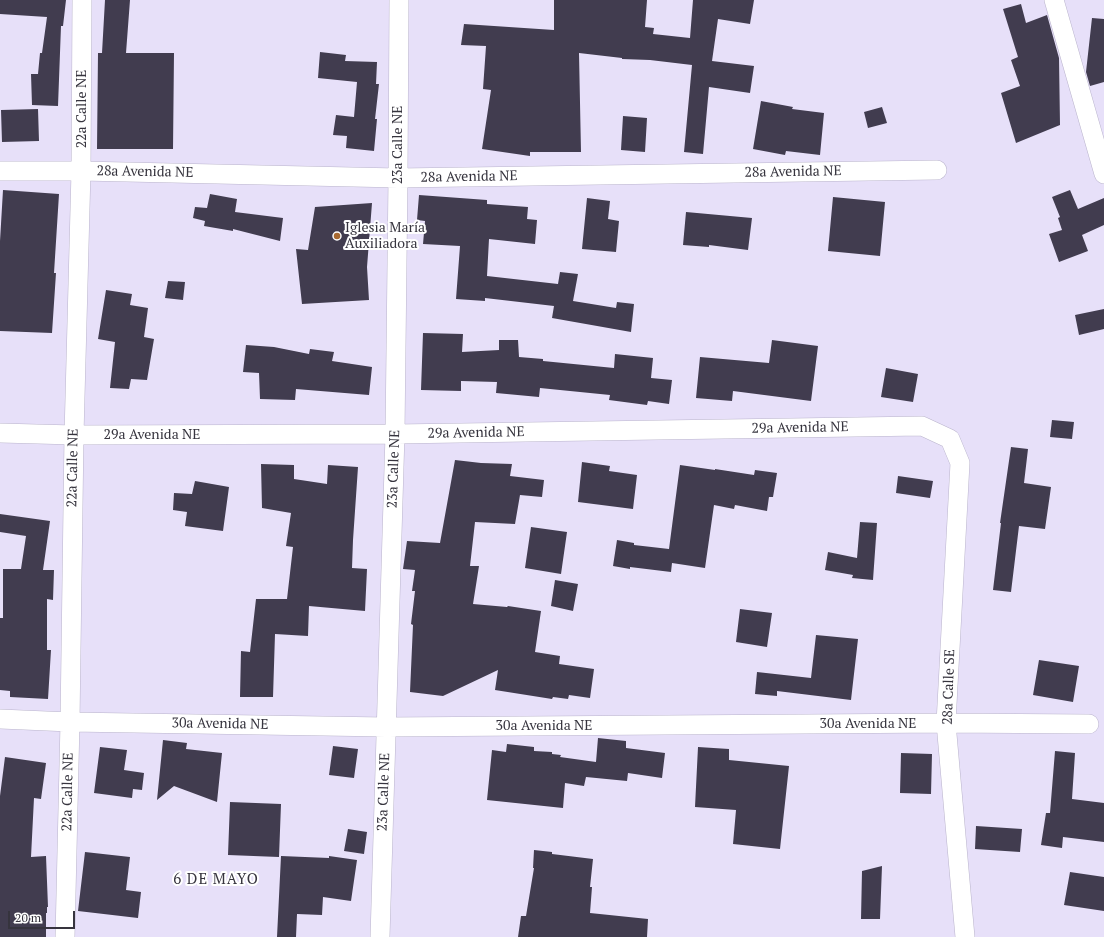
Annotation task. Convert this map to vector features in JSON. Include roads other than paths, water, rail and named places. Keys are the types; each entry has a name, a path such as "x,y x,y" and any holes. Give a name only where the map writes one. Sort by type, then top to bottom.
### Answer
{"street":[{"name":"22a Calle NE","path":"65,937 74,435 81,171 82,0"},
{"name":"23a Calle NE","path":"380,937 395,434 399,0"},
{"path":"1054,0 1104,174"},
{"name":"28a Avenida NE","path":"0,171 81,171 398,178 937,170"},
{"name":"29a Avenida NE","path":"0,433 74,435 395,434 922,426 950,439"},
{"name":"28a Calle SE","path":"950,439 960,463 946,723 965,937"},
{"name":"30a Avenida NE","path":"0,719 70,722 386,727 946,723 1089,724"}],"place":[{"name":"Iglesia María Auxiliadora","path":"337,236"}],"district":[{"name":"6 DE MAYO","path":"216,880"}]}
